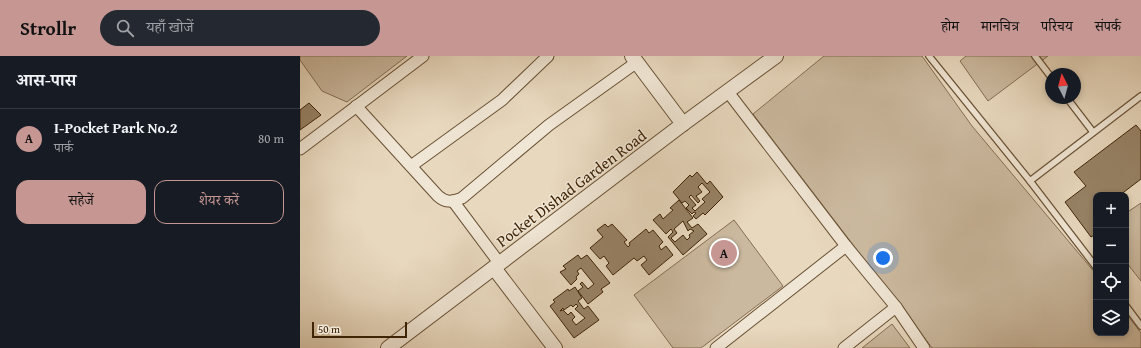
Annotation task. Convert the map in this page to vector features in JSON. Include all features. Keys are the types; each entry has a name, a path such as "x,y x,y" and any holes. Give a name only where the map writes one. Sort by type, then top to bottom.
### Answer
{"street":[{"path":"300,149 422,56"},
{"path":"411,166 502,100 548,56"},
{"name":"Pocket Dishad Garden Road","path":"388,348 683,124 776,56"},
{"path":"356,106 443,200 453,201 462,198 550,125 635,59 683,124"},
{"path":"728,92 846,246 896,307 924,348"},
{"path":"453,201 555,348"},
{"path":"716,348 846,246"},
{"path":"844,348 896,307"}],"lane":[{"path":"929,56 1030,181 1094,264"},
{"path":"1034,56 1045,70"},
{"path":"1030,181 1141,96"},
{"path":"1072,104 1093,132"},
{"path":"1129,310 1141,326"}],"shaded area":[{"path":"300,56 407,56 347,102 322,91 300,60"},
{"path":"824,56 922,56 972,126 1093,270 1093,336 1129,336 1129,317 1141,333 1141,348 932,348 753,114"},
{"path":"966,56 1048,56 988,101 960,61"},
{"path":"1141,203 1141,281 1129,266 1129,211"},
{"path":"734,220 783,286 701,348 673,348 634,295"},
{"path":"892,324 910,348 862,348"}],"building":[{"path":"309,103 321,115 300,130 300,110"},
{"path":"1136,125 1141,131 1141,179 1124,192 1093,192 1093,236 1091,237 1065,202 1086,186 1074,172"},
{"path":"697,172 707,184 710,181 723,197 705,215 703,213 696,219 693,216 696,213 694,212 692,214 686,208 689,205 685,201 682,203 673,192 690,175 692,177","holes":["702,183 710,192 702,199 705,202 695,211 692,208 696,205 689,197 691,195 698,203 700,201 696,196 702,192 698,187"]},
{"path":"679,200 693,218 687,222 692,228 698,224 707,234 683,255 668,237 673,232 671,229 666,234 653,220 660,214 663,219 673,210 670,208","holes":["683,221 688,231 690,229 694,231 689,235 690,237 687,240 683,235 675,242 671,238 677,233 674,229"]},
{"path":"605,224 608,227 612,224 627,240 624,242 628,247 630,245 629,243 646,229 649,233 653,230 663,242 659,246 661,250 666,246 673,255 649,275 641,265 647,260 644,256 637,261 634,258 613,275 606,266 609,263 604,256 600,259 590,248 603,237 597,230"},
{"path":"578,255 581,259 587,255 610,283 601,289 603,292 588,304 578,291 583,287 580,284 582,282 588,289 594,284 581,268 577,271 579,274 576,277 577,279 571,285 560,272 566,269 563,266"},
{"path":"575,287 582,298 578,301 584,309 588,306 599,320 574,338 550,306 555,302 553,300 568,289 569,291","holes":["576,304 578,306 575,309 585,318 576,325 572,320 575,317 571,312 568,315 563,310 560,311 571,305 573,307"]}],"place":[{"name":"I-Pocket Park No.2","path":"724,253"}]}
